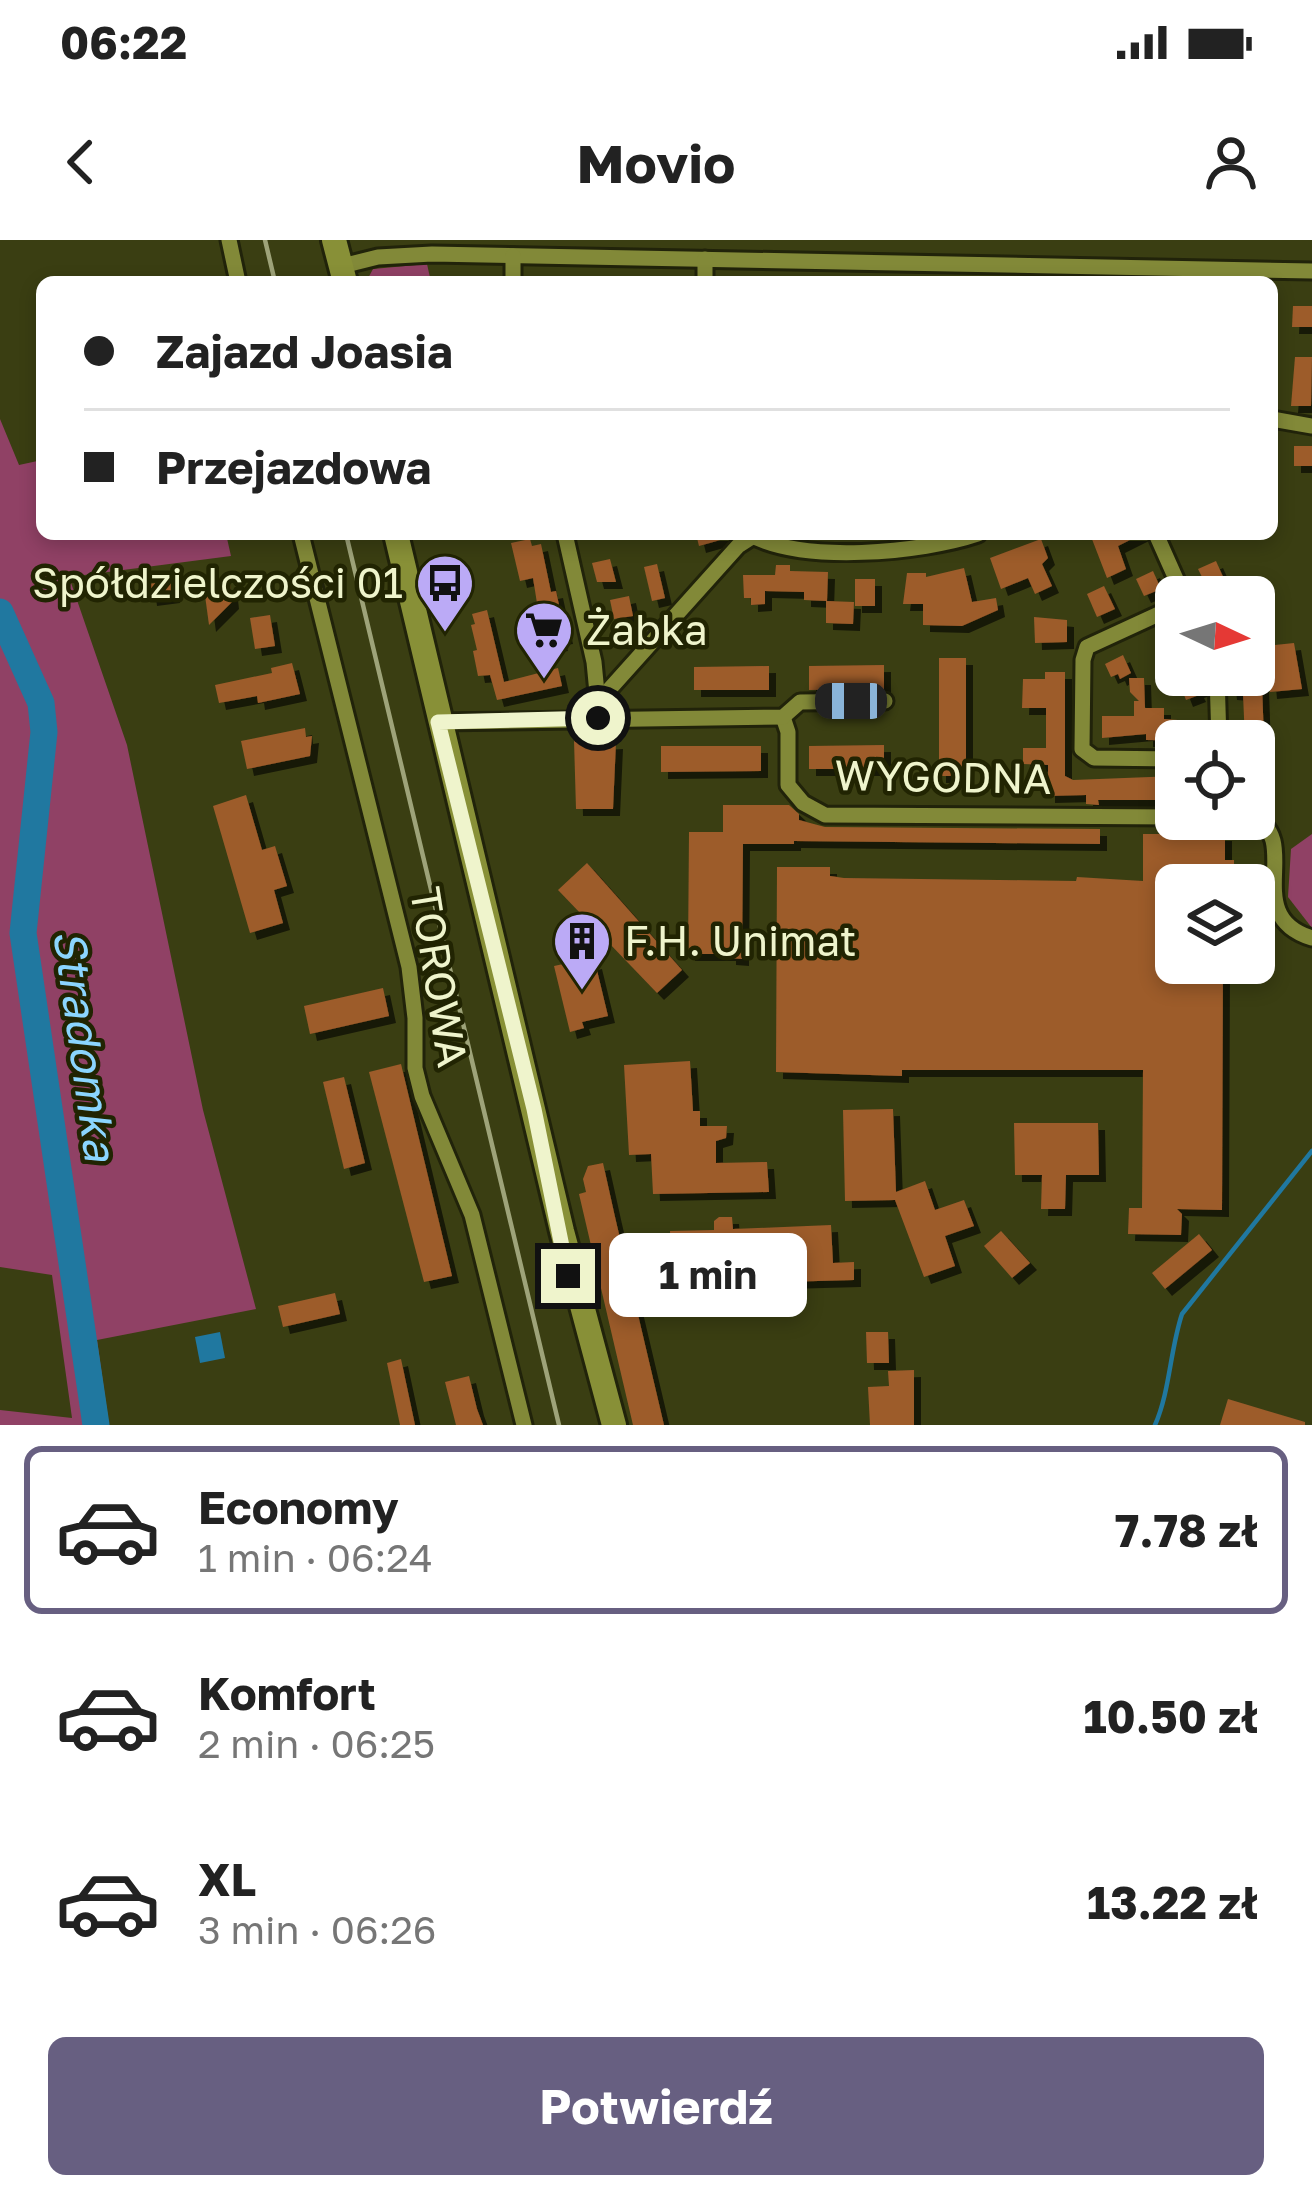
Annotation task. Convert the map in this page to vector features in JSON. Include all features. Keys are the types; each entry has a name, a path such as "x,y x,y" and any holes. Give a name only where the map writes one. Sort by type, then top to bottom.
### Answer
{"main road":[{"path":"320,240 338,276"},
{"path":"334,240 339,276"},
{"path":"397,540 562,1232 614,1425"},
{"path":"562,1232 575,1321 599,1425"}],"street":[{"path":"229,240 237,276"},
{"path":"680,259 681,240"},
{"path":"513,256 513,276"},
{"path":"341,276 378,257 513,256 1196,275 1312,271"},
{"path":"705,259 705,276"},
{"path":"1278,420 1312,426"},
{"name":"TOROWA","path":"302,540 409,967 422,1096 472,1215 524,1425"},
{"path":"566,540 594,662 598,710"},
{"path":"598,710 745,540"},
{"path":"766,540 793,549 895,551 957,540"},
{"path":"1159,540 1175,576"},
{"path":"1155,616 1088,647 1083,660 1082,749 1094,758 1155,759"},
{"path":"438,722 598,710 783,717 800,702 885,701"},
{"name":"WYGODNA","path":"783,717 788,732 788,785 802,803 825,815 1155,817"},
{"path":"1274,840 1273,897 1280,916 1312,938"}],"shaded area":[{"path":"427,264 430,276 369,276 373,269"},
{"path":"0,419 19,465 36,461 36,540 227,540 231,556 69,577 127,745 203,1110 256,1309 97,1340 109,1425 0,1425 0,1410 72,1418 52,1275 0,1267"},
{"path":"1312,834 1312,928 1288,897 1291,849"}],"water":[{"path":"220,1332 225,1358 200,1363 195,1337"}],"building":[{"path":"1293,306 1312,306 1312,327 1292,327"},
{"path":"1295,357 1312,357 1311,406 1291,406"},
{"path":"1294,446 1312,446 1312,466 1294,466"},
{"path":"530,540 532,546 541,544 566,637 559,638 561,644 550,646 548,640 543,641 533,578 520,581 511,543"},
{"path":"1041,540 1048,558 1042,564 1052,586 1035,594 1028,578 1001,589 990,558"},
{"path":"1092,540 1130,540 1118,546 1126,569 1107,578"},
{"path":"610,559 616,582 597,582 592,563"},
{"path":"1216,561 1223,576 1202,576 1198,569"},
{"path":"657,564 665,598 652,601 644,567"},
{"path":"776,565 790,565 790,571 828,572 827,601 854,602 853,624 826,623 826,601 804,600 804,592 765,591 765,604 751,605 751,598 744,598 743,575 775,575"},
{"path":"964,568 972,602 996,598 998,610 962,626 923,625 923,604 903,604 907,573 926,573 926,577"},
{"path":"1153,571 1155,591 1144,596 1136,579"},
{"path":"855,579 875,579 875,606 855,606"},
{"path":"171,581 173,596 150,599 148,584"},
{"path":"230,584 232,602 209,625 204,588"},
{"path":"1104,586 1115,609 1097,617 1087,594"},
{"path":"629,596 633,616 614,619 610,600"},
{"path":"487,610 504,682 558,668 562,686 497,700 490,675 478,676 473,651 477,650 472,614"},
{"path":"270,615 275,646 255,649 250,618"},
{"path":"1034,617 1067,620 1067,642 1035,643"},
{"path":"1294,643 1302,689 1275,692 1275,645"},
{"path":"1123,655 1131,673 1120,679 1118,674 1111,677 1105,664"},
{"path":"939,658 966,658 966,776 939,776"},
{"path":"292,663 300,694 258,703 257,696 219,703 215,685 272,673 271,668"},
{"path":"884,665 884,689 809,690 809,666"},
{"path":"769,666 769,690 694,690 694,667"},
{"path":"1045,672 1065,672 1065,776 1073,780 1155,777 1155,800 1098,800 1099,805 1086,804 1086,795 1048,796 1048,765 1023,764 1023,748 1046,748 1046,708 1022,708 1023,679 1045,679"},
{"path":"1129,678 1144,678 1145,708 1164,708 1164,719 1178,720 1155,720 1155,740 1146,740 1146,734 1102,738 1102,716 1134,716 1134,701 1139,701 1130,692"},
{"path":"1243,696 1262,696 1263,720 1244,720"},
{"path":"305,728 306,737 312,736 310,756 247,769 241,741"},
{"path":"595,738 598,743 616,742 613,809 576,809 574,740"},
{"path":"884,745 884,769 809,769 809,746"},
{"path":"661,746 761,746 761,771 661,772"},
{"path":"246,795 262,850 275,846 287,886 274,890 283,923 250,933 213,806"},
{"path":"723,805 789,805 799,820 825,827 1100,829 1100,844 743,844 742,959 729,958 729,954 688,954 689,832 723,832"},
{"path":"1143,834 1155,834 1155,840 1225,840 1225,860 1234,860 1234,864 1155,864 1155,984 1223,984 1222,1210 1177,1209 1182,1214 1181,1235 1128,1234 1129,1208 1142,1208 1143,1070 902,1070 902,1076 776,1072 777,867 830,867 830,876 844,878 1143,881"},
{"path":"587,863 682,970 657,993 558,890"},
{"name":"F.H. Unimat","path":"595,962 608,1016 582,1022 584,1028 570,1032 554,966"},
{"path":"383,988 389,1016 310,1034 304,1006"},
{"path":"690,1061 693,1111 700,1111 700,1126 727,1126 726,1138 716,1141 716,1163 767,1162 769,1192 653,1194 651,1154 629,1155 624,1065"},
{"path":"401,1064 452,1276 424,1282 369,1072"},
{"path":"344,1077 365,1163 344,1169 323,1082"},
{"path":"893,1109 896,1192 925,1181 935,1210 964,1200 974,1226 945,1236 955,1266 924,1277 895,1200 845,1201 843,1110"},
{"path":"1014,1123 1098,1123 1099,1175 1066,1175 1065,1209 1041,1209 1042,1175 1015,1175"},
{"path":"603,1163 664,1425 633,1425 579,1194 586,1192 583,1179 588,1166"},
{"path":"719,1217 732,1217 733,1229 831,1225 833,1263 854,1262 854,1280 672,1285 670,1231 714,1230"},
{"path":"1001,1231 1030,1263 1012,1278 984,1246"},
{"path":"1199,1234 1212,1250 1165,1289 1152,1273"},
{"path":"335,1293 340,1314 283,1327 278,1306"},
{"path":"866,1332 888,1332 889,1363 867,1363"},
{"path":"401,1359 415,1425 400,1425 387,1363"},
{"path":"914,1370 914,1425 870,1425 868,1387 889,1386 888,1371"},
{"path":"469,1376 483,1425 456,1425 445,1382"},
{"path":"1228,1399 1305,1422 1305,1425 1220,1425"}],"waterway":[{"name":"Stradomka","path":"0,612 41,703 44,732 23,933 96,1425"},
{"path":"1155,1425 1182,1314 1312,1151"}],"railway":[{"path":"265,240 274,276"},
{"path":"347,540 559,1425"}],"place":[{"name":"Spółdzielczości 01","path":"445,634"},
{"name":"Żabka","path":"544,681"},
{"name":"F.H. Unimat","path":"582,992"}],"route":[{"path":"568,1276 534,1109 438,722 598,718"}]}
